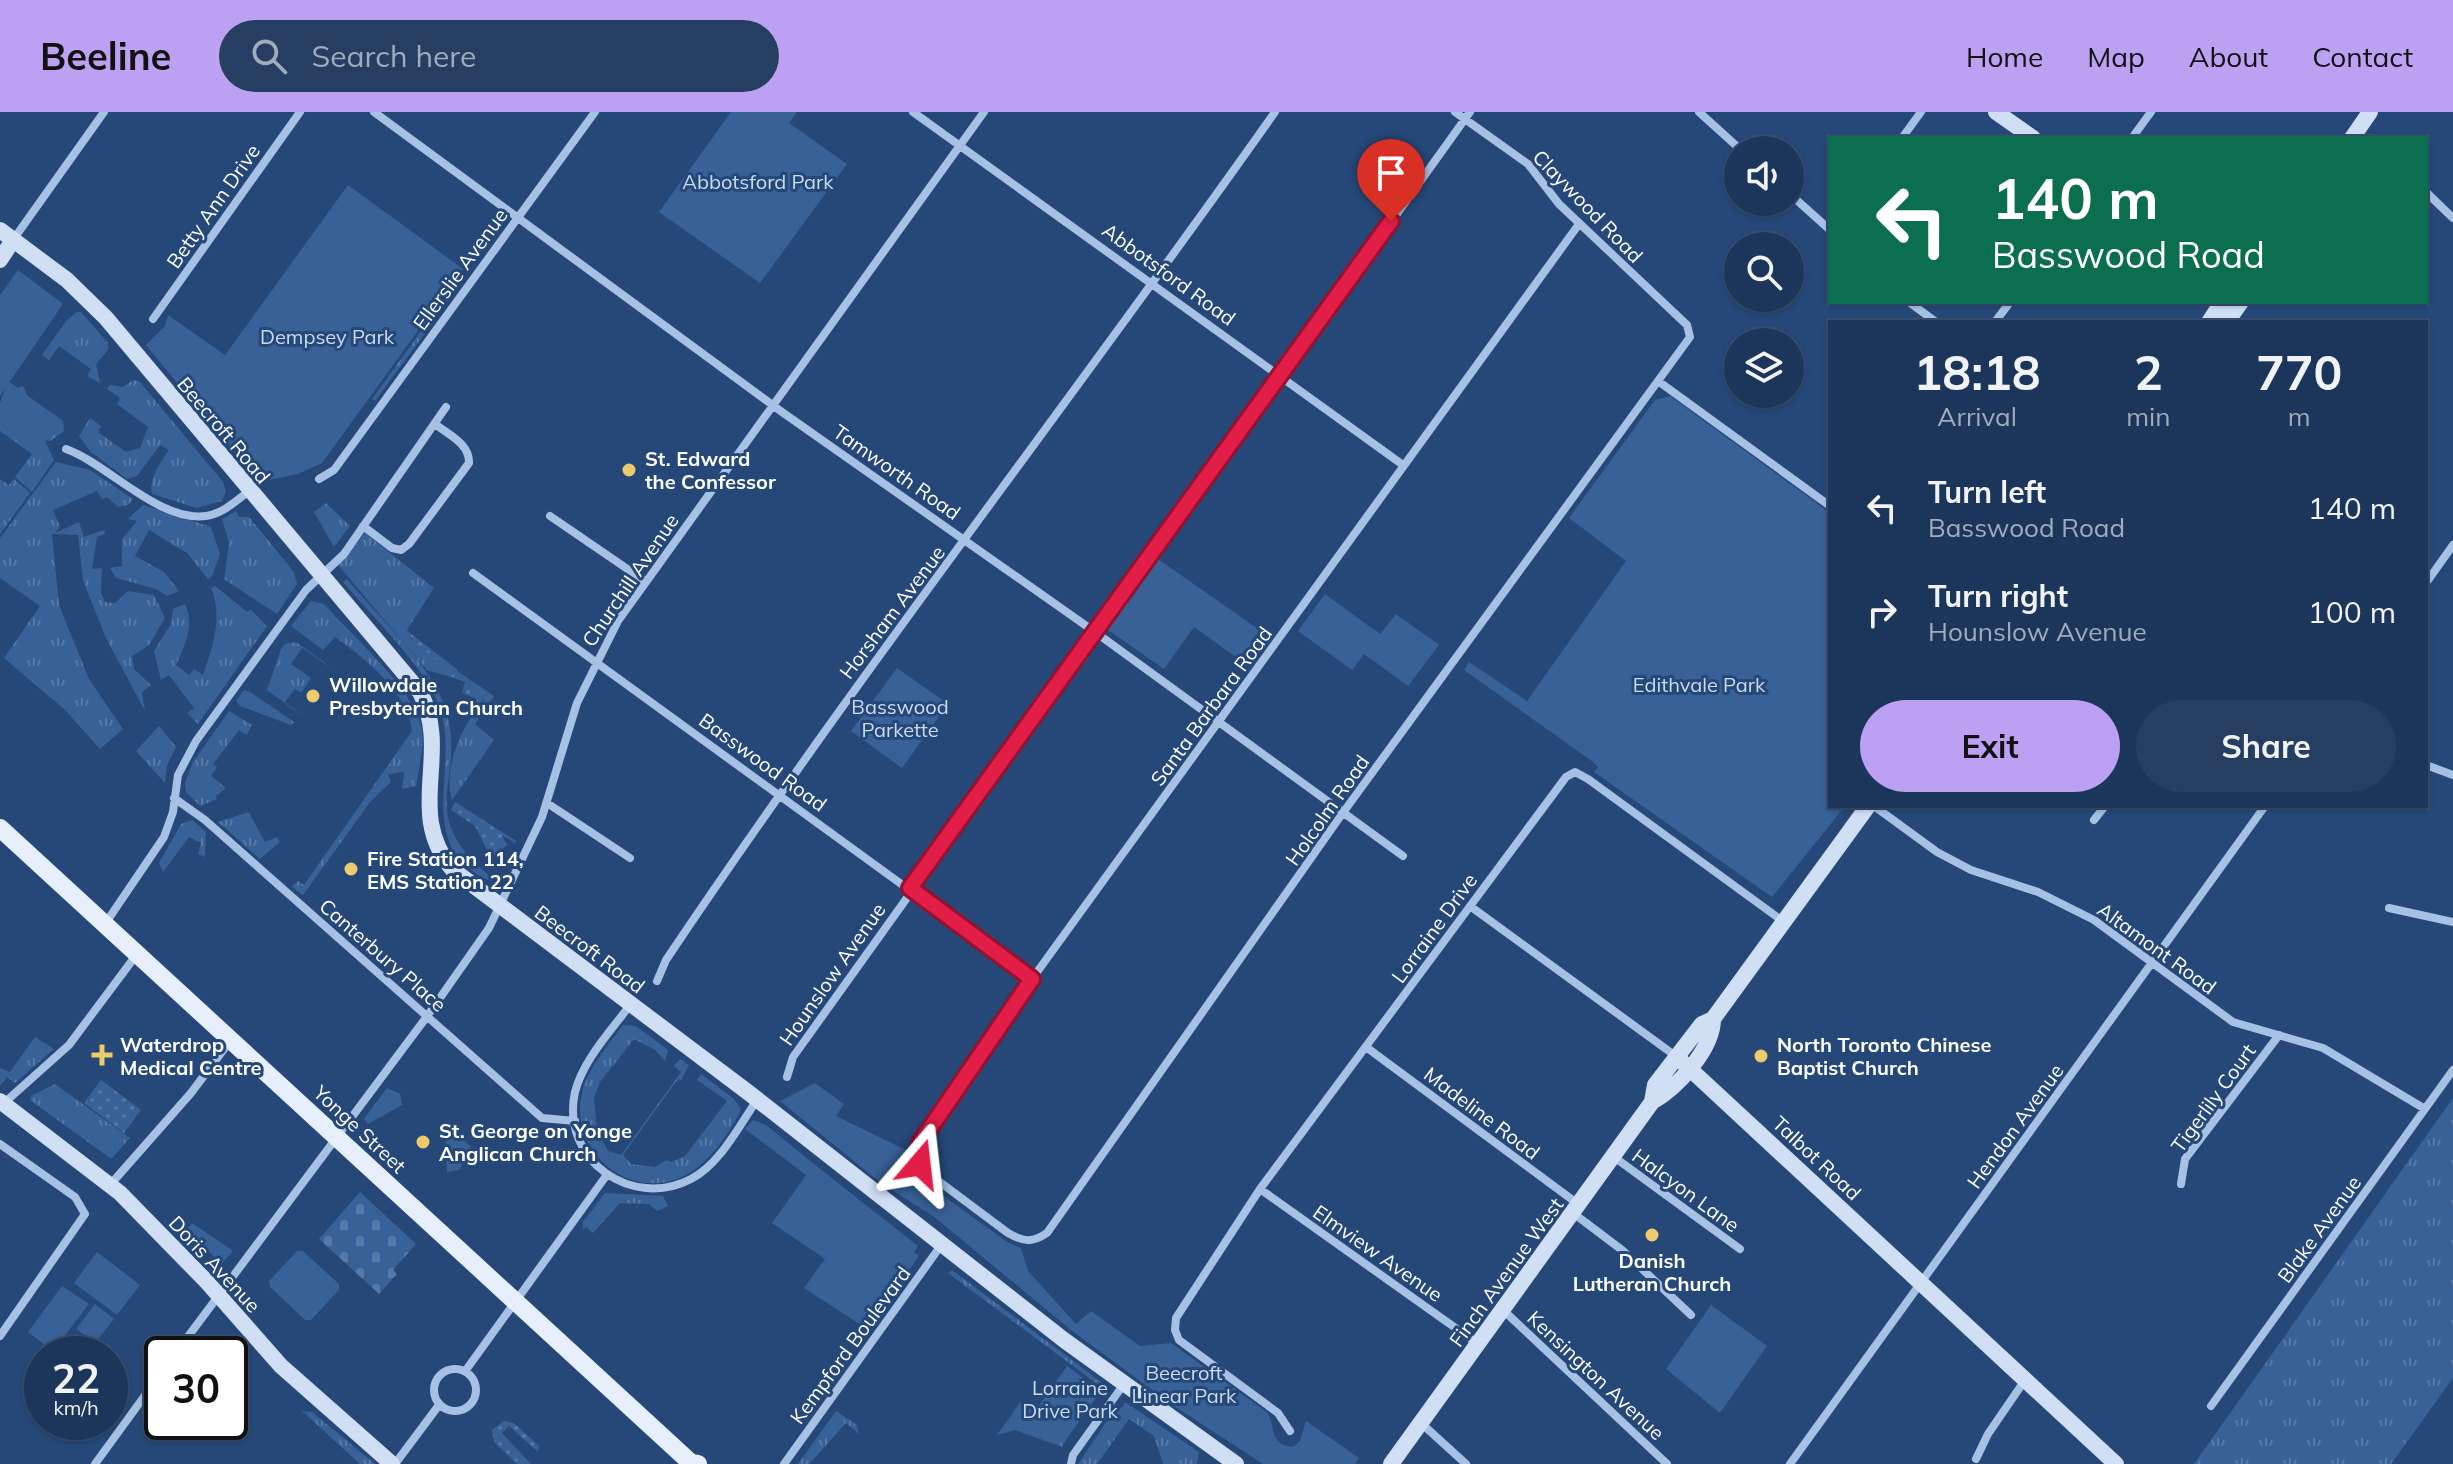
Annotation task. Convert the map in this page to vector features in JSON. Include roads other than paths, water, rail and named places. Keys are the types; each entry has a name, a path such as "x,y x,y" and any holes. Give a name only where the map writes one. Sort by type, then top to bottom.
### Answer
{"main road":[{"name":"Yonge Street","path":"0,828 693,1464"}],"street":[{"path":"0,260 6,235 104,112"},
{"name":"Betty Ann Drive","path":"153,319 300,112"},
{"name":"Tamworth Road","path":"374,112 773,404 966,539 1403,856"},
{"name":"Ellerslie Avenue","path":"319,479 334,470 595,112"},
{"name":"Abbotsford Road","path":"913,112 1403,465"},
{"name":"Churchill Avenue","path":"188,1336 428,1015 489,928 547,803 572,718 595,662 645,581 984,112"},
{"name":"Horsham Avenue","path":"657,981 666,960 778,792 1154,283 1275,112"},
{"name":"Claywood Road","path":"1455,112 1467,115 1528,164 1579,224 1691,330"},
{"path":"1699,112 1726,136"},
{"path":"1903,136 1921,112"},
{"path":"1996,112 2030,136"},
{"path":"2133,136 2151,112"},
{"path":"2360,135 2370,112"},
{"name":"Hounslow Avenue","path":"787,1077 793,1057 910,888 1467,115"},
{"path":"2428,194 2453,218"},
{"path":"1804,207 1828,228"},
{"name":"Santa Barbara Road","path":"967,1202 925,1171 918,1155 920,1143 1032,979 1579,224"},
{"name":"Beecroft Road","path":"6,235 62,276 95,306 420,692 434,733 428,810 434,840 453,870 758,1100 1124,1384 1236,1464"},
{"path":"1912,304 1933,320"},
{"name":"Holcolm Road","path":"967,1202 1022,1241 1036,1240 1047,1233 1342,814 1658,381 1691,330"},
{"path":"1658,381 1828,505"},
{"path":"105,924 161,843 172,818 177,778 192,748 279,625 320,576 344,554 446,407"},
{"path":"363,526 392,548 401,550 409,544 469,463 469,453 464,446 435,424"},
{"path":"66,449 90,460 139,495 192,515 218,512 249,491"},
{"path":"550,516 645,581"},
{"path":"2428,580 2453,545"},
{"name":"Basswood Road","path":"473,573 1032,979"},
{"path":"2428,766 2453,775"},
{"name":"Lorraine Drive","path":"1290,1431 1278,1413 1179,1340 1176,1318 1260,1189 1559,785 1575,772 1784,922"},
{"name":"Canterbury Place","path":"174,798 205,820 542,1118 575,1121"},
{"path":"547,803 630,858"},
{"name":"Finch Avenue West","path":"1391,1464 1614,1157 1652,1102 1655,1085 1683,1062 1702,1024 1713,1019 1870,808"},
{"name":"Altamont Road","path":"1874,808 1937,852 1971,870 2038,892 2094,920 2233,1022 2323,1048 2425,1109"},
{"path":"2094,820 2103,808"},
{"name":"Hendon Avenue","path":"1790,1464 2264,808"},
{"name":"Talbot Road","path":"1470,906 1683,1062 2116,1464"},
{"path":"2389,908 2453,922"},
{"path":"2,1102 67,1047 137,954"},
{"path":"630,1005 580,1077 574,1101 575,1121 585,1151 606,1176 623,1185 644,1189 665,1188 688,1181 714,1159 758,1100"},
{"name":"Tigerlily Court","path":"2181,1184 2185,1159 2279,1035"},
{"path":"110,1185 191,1093 231,1040"},
{"name":"Madeline Road","path":"1366,1047 1576,1209 1691,1315"},
{"name":"Blake Avenue","path":"2211,1406 2453,1070"},
{"name":"Doris Avenue","path":"2,1102 110,1185 218,1294 281,1366 393,1464"},
{"path":"0,1144 75,1197 84,1210 84,1221 0,1336"},
{"name":"Halcyon Lane","path":"1614,1157 1740,1249"},
{"path":"466,1370 606,1176"},
{"name":"Elmview Avenue","path":"1260,1189 1478,1344"},
{"name":"Kempford Boulevard","path":"784,1464 942,1244"},
{"name":"Kensington Avenue","path":"1503,1310 1667,1464"},
{"path":"439,1405 435,1393 439,1379 456,1369 466,1370"},
{"path":"439,1405 455,1411 469,1402 476,1385 466,1370"},
{"path":"1976,1459 1988,1434 2025,1380"},
{"path":"1071,1464 1073,1455 1124,1384"},
{"path":"95,1464 144,1397"},
{"path":"393,1464 439,1405"},
{"path":"1421,1423 1466,1464"}],"place":[{"name":"St. Edward the Confessor","path":"629,470"},
{"name":"Willowdale Presbyterian Church","path":"313,696"},
{"name":"Fire Station 114, EMS Station 22","path":"351,869"},
{"name":"Waterdrop Medical Centre","path":"102,1055"},
{"name":"North Toronto Chinese Baptist Church","path":"1761,1056"},
{"name":"St. George on Yonge Anglican Church","path":"423,1142"},
{"name":"Danish Lutheran Church","path":"1652,1235"}],"park label":[{"name":"Abbotsford Park","path":"758,181"},
{"name":"Dempsey Park","path":"327,336"},
{"name":"Edithvale Park","path":"1699,684"},
{"name":"Basswood Parkette","path":"900,718"},
{"name":"Beecroft Linear Park","path":"1184,1384"},
{"name":"Lorraine Drive Park","path":"1070,1398"}]}
